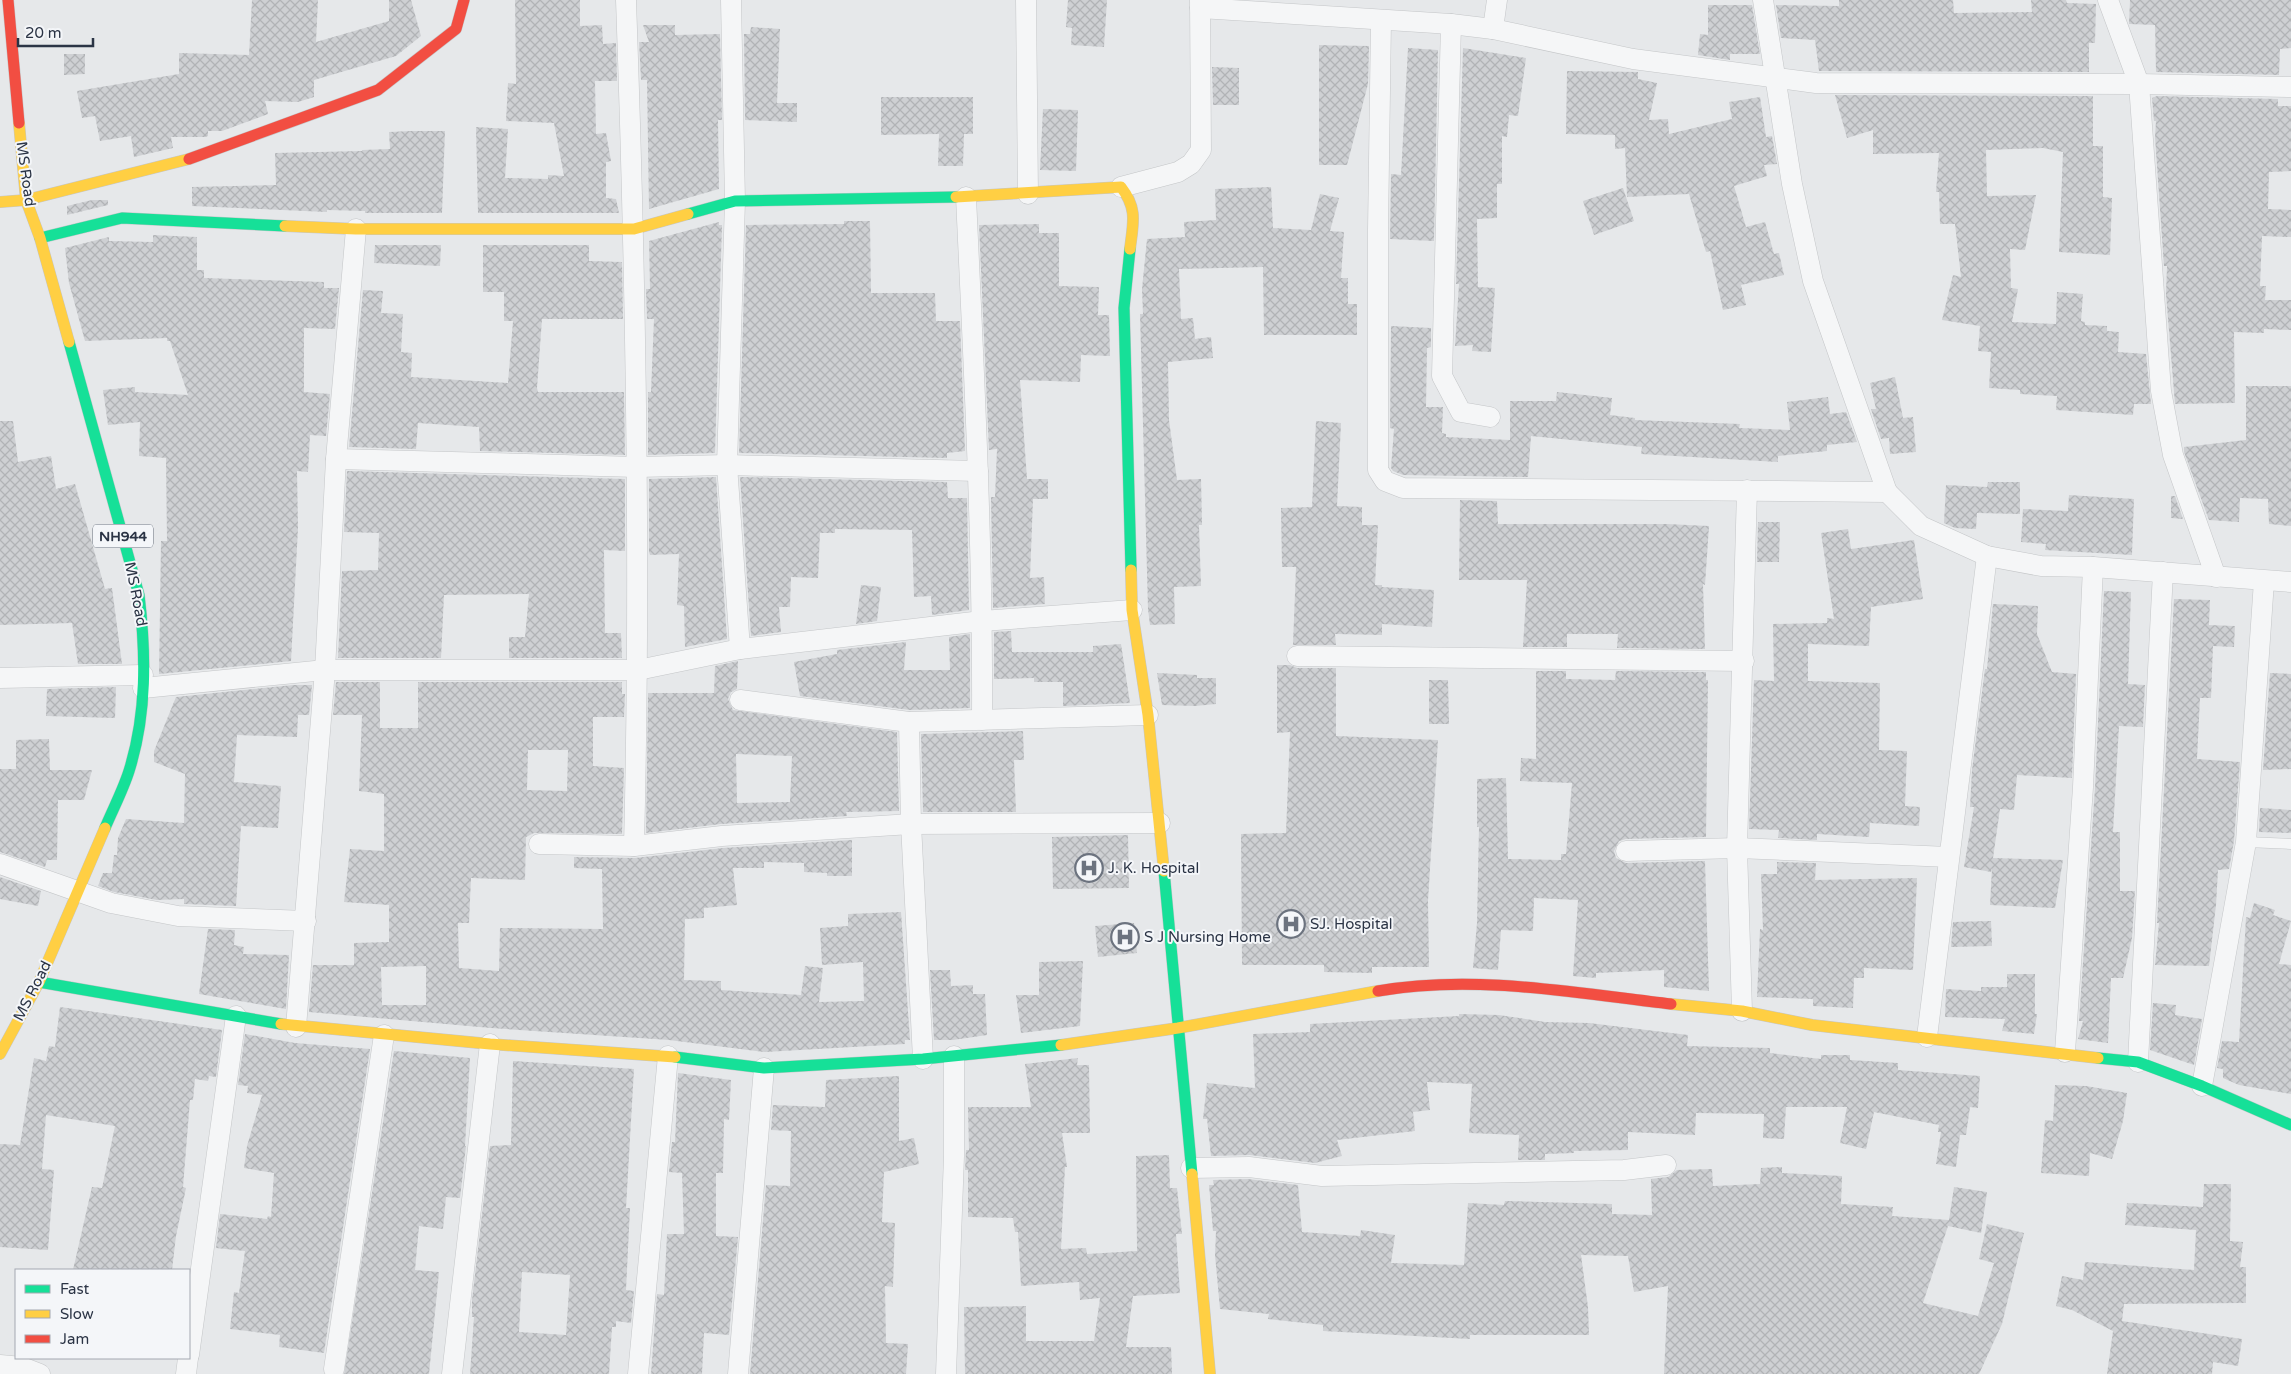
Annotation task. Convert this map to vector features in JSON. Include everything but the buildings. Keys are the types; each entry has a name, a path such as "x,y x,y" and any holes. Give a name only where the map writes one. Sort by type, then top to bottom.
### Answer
{"main road":[{"name":"MS Road","path":"0,1054 39,982 129,772 141,722 144,637 139,595 40,238 26,200 8,0"},
{"path":"0,202 26,200 184,161 378,90 456,29 464,0"},
{"path":"40,238 122,218 356,229 634,229 735,202 966,197 1122,187 1130,198 1134,212 1124,308 1132,610 1148,716 1160,823 1210,1374"},
{"path":"39,982 296,1027 490,1044 668,1056 764,1068 923,1059 1058,1046 1178,1028 1396,988 1445,984 1505,986 1742,1011 1812,1025 2065,1052 2138,1062 2202,1086 2291,1125"}],"street":[{"path":"626,0 634,229 637,467 638,670 634,846"},
{"path":"730,0 735,202 727,465 740,649"},
{"path":"1026,0 1028,194"},
{"path":"1493,29 1497,0"},
{"path":"1763,0 1777,77 1792,184 1813,281 1887,492 1921,526 1987,556 2041,566 2163,572 2291,582"},
{"path":"2108,0 2139,84 2161,391 2172,455 2216,577"},
{"path":"1122,187 1178,172 1191,164 1201,150 1200,4 1493,29 1633,59 1816,82 2291,87"},
{"path":"1381,20 1378,230 1378,470 1385,481 1403,488 1887,492"},
{"path":"1451,24 1442,376 1461,412 1490,417"},
{"path":"966,197 978,471 982,621 982,720"},
{"path":"296,1027 325,670 336,459 356,229"},
{"path":"336,459 637,467 727,465 978,471"},
{"path":"1742,1011 1737,848 1748,490"},
{"path":"1927,1037 1987,556"},
{"path":"2065,1052 2083,787 2093,568"},
{"path":"2138,1062 2163,572"},
{"path":"2202,1086 2246,842 2264,581"},
{"path":"0,678 143,682 325,670 638,670 740,649 982,621 1132,610"},
{"path":"1297,656 1744,661"},
{"path":"740,700 909,722 1148,716"},
{"path":"909,722 911,824 923,1059"},
{"path":"539,844 634,846 722,836 911,824 1160,823"},
{"path":"1626,850 1737,848 1949,857"},
{"path":"0,864 111,903 178,916 306,921"},
{"path":"190,1349 236,1016"},
{"path":"334,1369 384,1035"},
{"path":"452,1374 490,1044"},
{"path":"638,1374 668,1056"},
{"path":"946,1374 954,1156 954,1056"},
{"path":"738,1374 764,1068"},
{"path":"1191,1168 1249,1167 1322,1176 1624,1170 1666,1165"},
{"path":"186,1374 188,1359"},
{"path":"0,1365 22,1367 40,1374"}],"lane":[{"path":"2246,842 2291,844"}],"traffic: fast":[{"path":"688,214 735,201 956,197"},
{"path":"40,238 122,218 285,226"},
{"path":"1130,249 1124,308 1131,570"},
{"path":"69,342 139,595 143,639 142,706 135,749 127,778 105,828"},
{"path":"1164,871 1192,1174"},
{"path":"39,982 281,1024"},
{"path":"675,1057 764,1068 923,1059 1061,1045"},
{"path":"2098,1058 2138,1062 2202,1086 2291,1125"}],"traffic: slow":[{"path":"19,123 26,200 40,238 69,342"},
{"path":"0,202 26,200 189,159"},
{"path":"956,197 1121,187 1132,209 1133,224 1130,249"},
{"path":"285,226 356,229 634,229 688,214"},
{"path":"1131,570 1132,610 1148,715 1164,871"},
{"path":"0,1054 39,982 105,828"},
{"path":"1061,1045 1178,1028 1378,991"},
{"path":"1671,1004 1742,1011 1812,1025 2098,1058"},
{"path":"281,1024 490,1044 675,1057"},
{"path":"1192,1174 1210,1374"}],"traffic: jam":[{"path":"8,0 19,123"},
{"path":"189,159 378,90 456,29 464,0"},
{"path":"1378,991 1414,986 1488,985 1524,987 1671,1004"}],"place":[{"name":"J. K. Hospital","path":"1089,868"},
{"name":"SJ. Hospital","path":"1291,924"},
{"name":"S J Nursing Home","path":"1125,937"}]}
